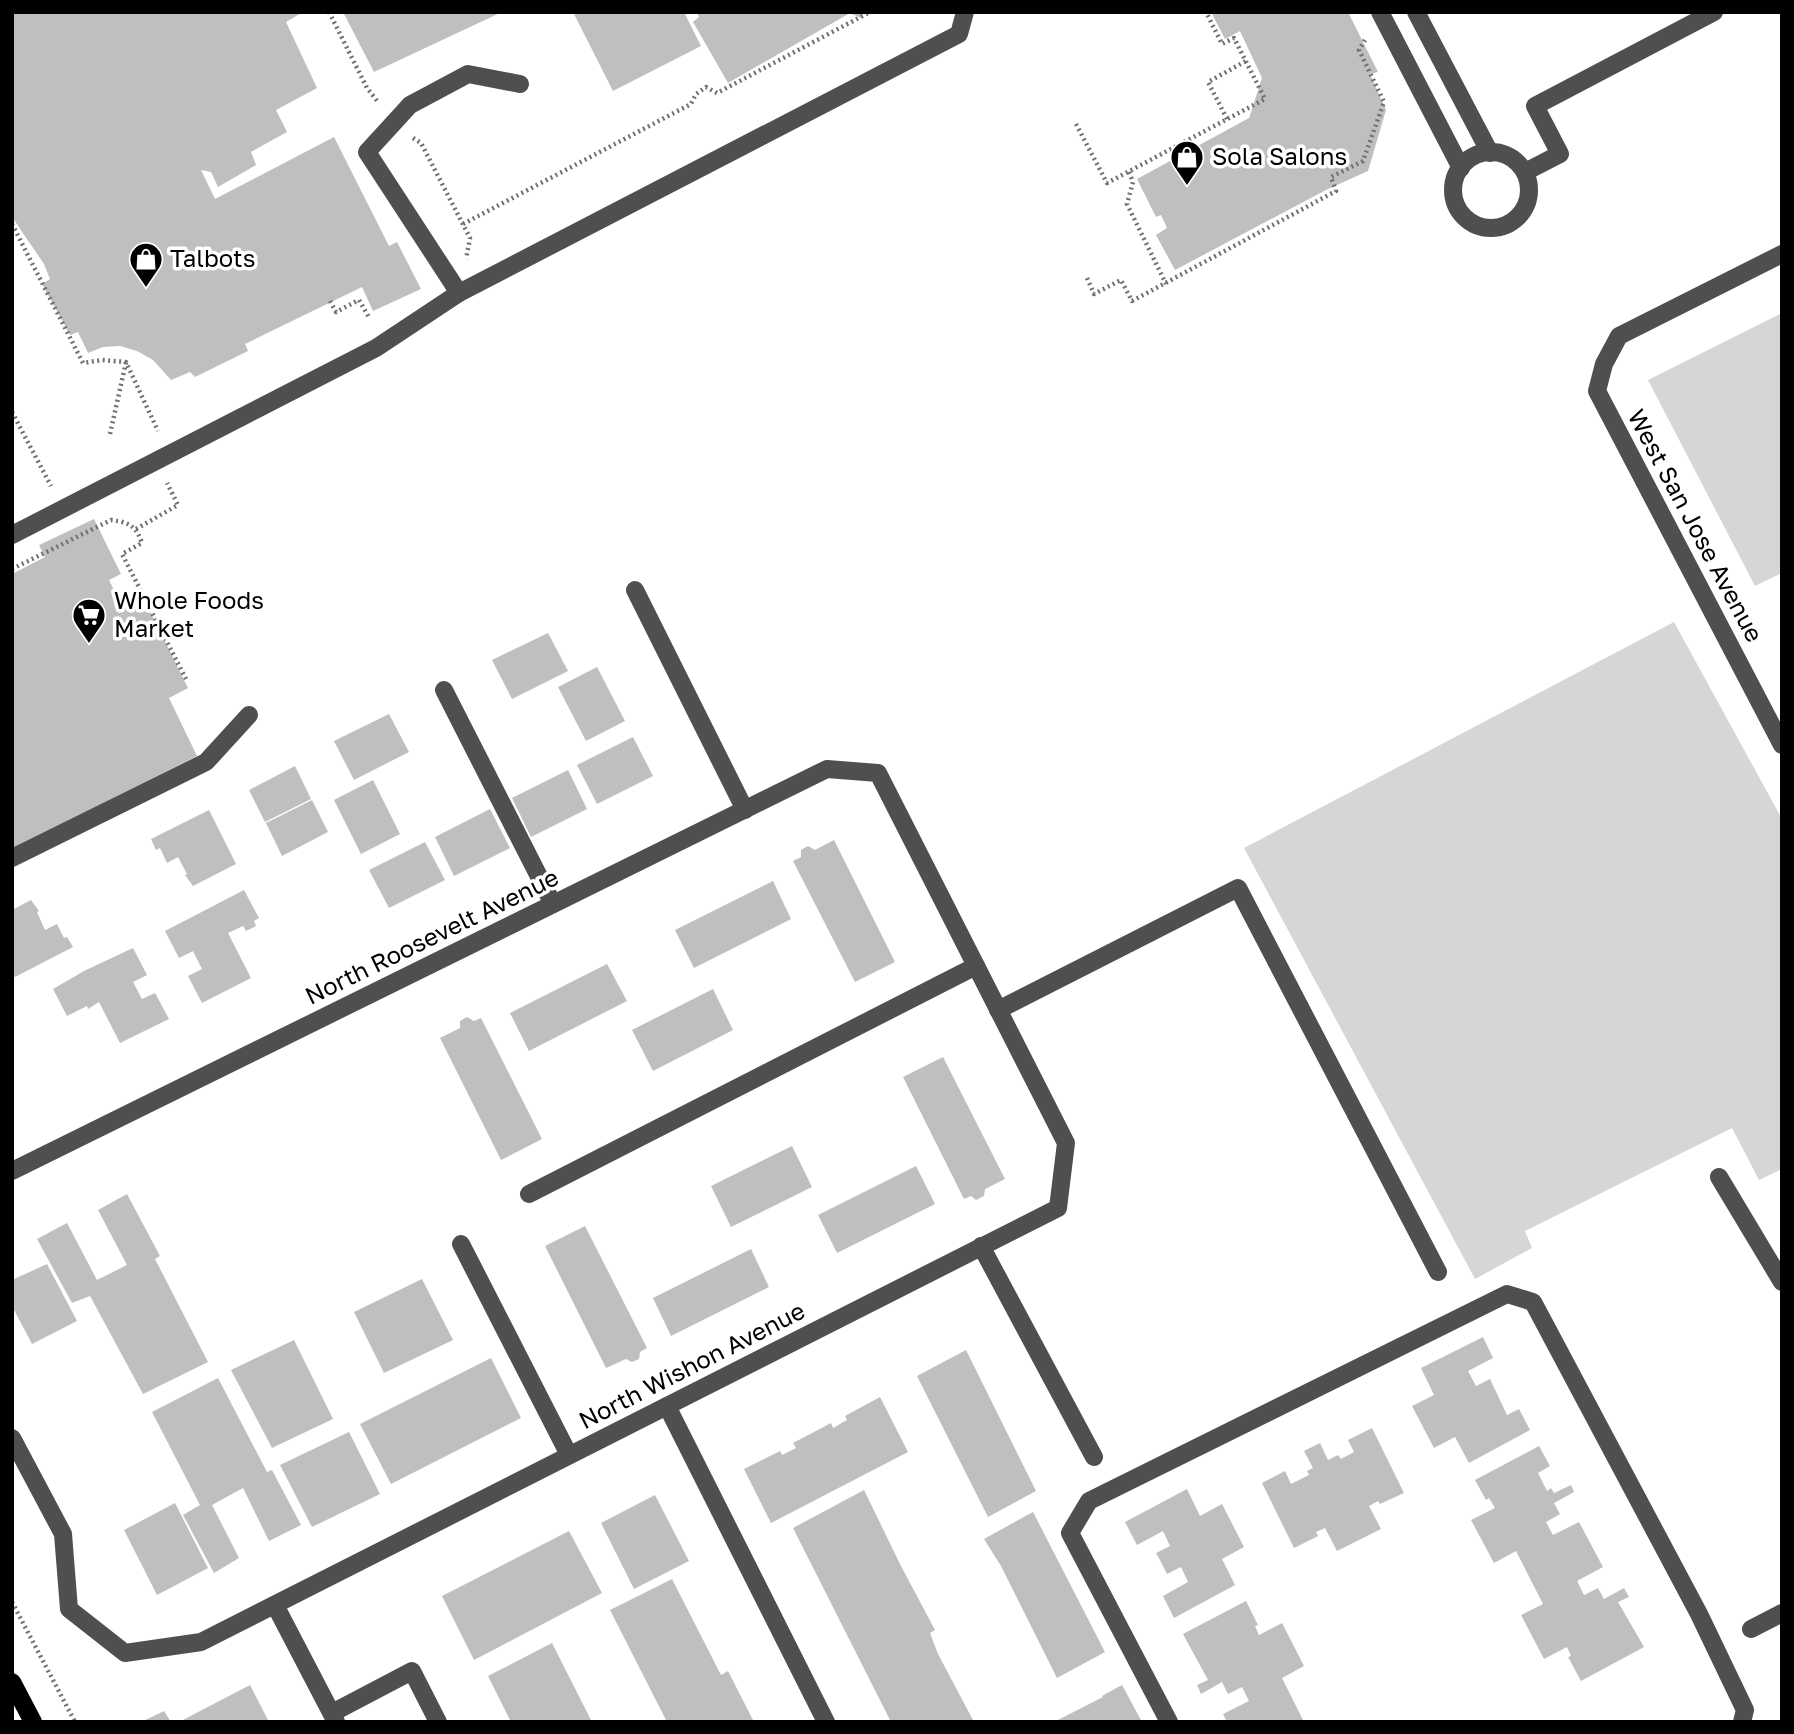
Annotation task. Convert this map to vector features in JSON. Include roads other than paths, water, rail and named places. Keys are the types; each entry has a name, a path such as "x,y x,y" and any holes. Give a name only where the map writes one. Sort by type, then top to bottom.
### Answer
{"main road":[{"path":"12,1682 33,1722"}],"street":[{"path":"12,535 376,348 459,293 959,34 964,12"},
{"path":"1416,12 1490,153"},
{"path":"1525,173 1560,154 1535,106 1714,12"},
{"path":"1384,19 1461,168"},
{"path":"459,293 367,152 410,105 468,74 520,84"},
{"path":"1490,153 1507,156 1517,163 1529,184 1525,208 1518,217 1497,228 1484,228 1463,216 1456,205 1454,192 1455,180 1461,168 1470,159 1490,153"},
{"name":"West San Jose Avenue","path":"1782,254 1619,336 1604,364 1597,391 1782,745"},
{"path":"635,590 745,810"},
{"path":"444,690 553,904"},
{"path":"12,858 206,762 249,715"},
{"name":"North Roosevelt Avenue","path":"12,1171 827,769 878,774"},
{"name":"North Wishon Avenue","path":"15,1449 63,1534 69,1609 125,1653 201,1642 1058,1208 1066,1143 878,774"},
{"path":"998,1010 1238,888 1438,1272"},
{"path":"529,1194 976,966"},
{"path":"1719,1177 1782,1282"},
{"path":"461,1244 569,1455"},
{"path":"981,1247 1094,1457"},
{"path":"1169,1722 1070,1533 1089,1501 1507,1293 1533,1302 1699,1614 1745,1710 1742,1722"},
{"path":"667,1406 826,1722"},
{"path":"275,1605 334,1717 412,1671 438,1722"},
{"path":"1751,1629 1782,1613"}],"place":[{"name":"Sola Salons","path":"1187,187"},
{"name":"Talbots","path":"146,289"},
{"name":"Whole Foods Market","path":"89,645"}]}
